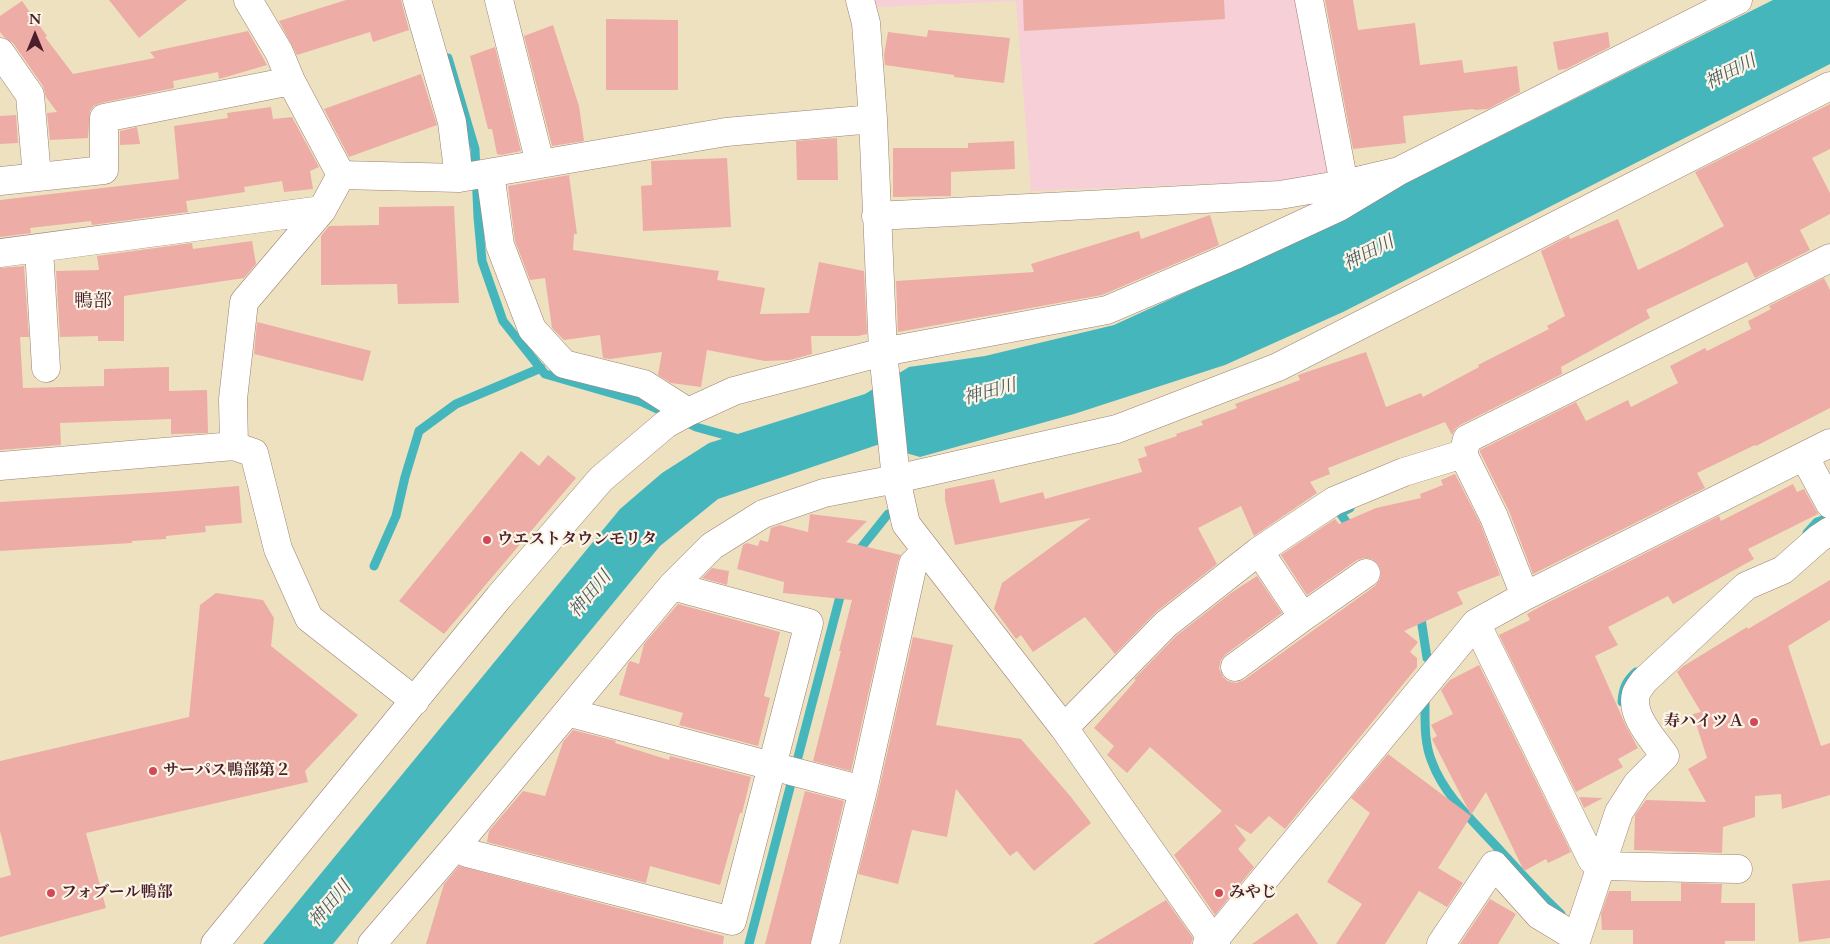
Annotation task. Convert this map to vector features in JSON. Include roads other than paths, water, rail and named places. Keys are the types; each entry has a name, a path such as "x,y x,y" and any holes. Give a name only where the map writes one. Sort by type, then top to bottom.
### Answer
{"street":[{"path":"248,0 279,52 291,82 342,176"},
{"path":"417,0 452,122 459,178"},
{"path":"499,0 540,164"},
{"path":"860,0 866,22 873,120 884,364 896,473 906,524 1064,728 1212,943 1476,623 1830,443"},
{"path":"1309,0 1344,184"},
{"path":"215,944 499,597 600,479 679,417 734,391 884,364 1106,310 1339,208 1399,171 1738,0"},
{"path":"0,52 30,95 37,177"},
{"path":"0,181 104,170 104,118 291,82"},
{"path":"372,944 571,709 672,586 712,546 763,514 824,493 896,473 1117,429 1278,367 1830,86"},
{"path":"342,176 459,178 726,132 873,120"},
{"path":"876,216 1280,196 1399,171"},
{"path":"490,174 500,245 532,329 564,364 644,384 679,417"},
{"path":"234,446 233,399 244,302 322,210 342,176"},
{"path":"0,253 322,210"},
{"path":"39,249 46,368"},
{"path":"1526,596 1494,517 1463,454 1467,439 1830,258"},
{"path":"0,466 234,446 254,453 278,549 309,618 415,701"},
{"path":"1064,728 1166,624 1259,551 1334,501 1404,472 1463,454"},
{"path":"1804,456 1830,504"},
{"path":"1441,944 1494,865 1539,915 1577,938 1619,812 1637,784 1665,756 1638,717 1635,702 1636,692 1644,681 1746,586 1783,570 1818,539 1830,531"},
{"path":"825,944 863,790 913,564 926,551"},
{"path":"1259,551 1303,617"},
{"path":"1235,667 1366,573"},
{"path":"457,845 468,853 732,921 783,769 809,623 672,586"},
{"path":"1476,623 1592,860 1601,866 1738,869"},
{"path":"571,709 578,715 863,790"}],"water":[{"name":"神田川","path":"1773,0 1830,0 1830,64 1343,312 1225,365 1074,414 920,457 877,445 718,499 660,546 333,944 263,944 620,509 662,473 709,443 865,394 909,367 985,356 1114,325 1212,280"}],"waterway":[{"path":"448,58 475,149 482,261 503,321 545,374 642,402 670,415"},
{"path":"374,566 396,516 419,431 456,404 541,368"},
{"path":"681,420 696,427 743,440"},
{"path":"1350,508 1340,513 1352,530"},
{"path":"856,554 888,514"},
{"path":"1807,533 1817,522 1823,520"},
{"path":"749,944 842,589"},
{"path":"1420,612 1427,658"},
{"path":"1622,702 1626,685 1636,672"},
{"path":"1425,701 1428,747 1432,762 1444,786 1469,818 1561,914"}],"place":[{"name":"ウエストタウンモリタ","path":"487,540"},
{"name":"寿ハイツＡ","path":"1754,722"},
{"name":"サーパス鴨部第２","path":"153,771"},
{"name":"フォブール鴨部","path":"51,893"},
{"name":"みやじ","path":"1219,893"}],"district":[{"name":"鴨部","path":"93,303"}]}
